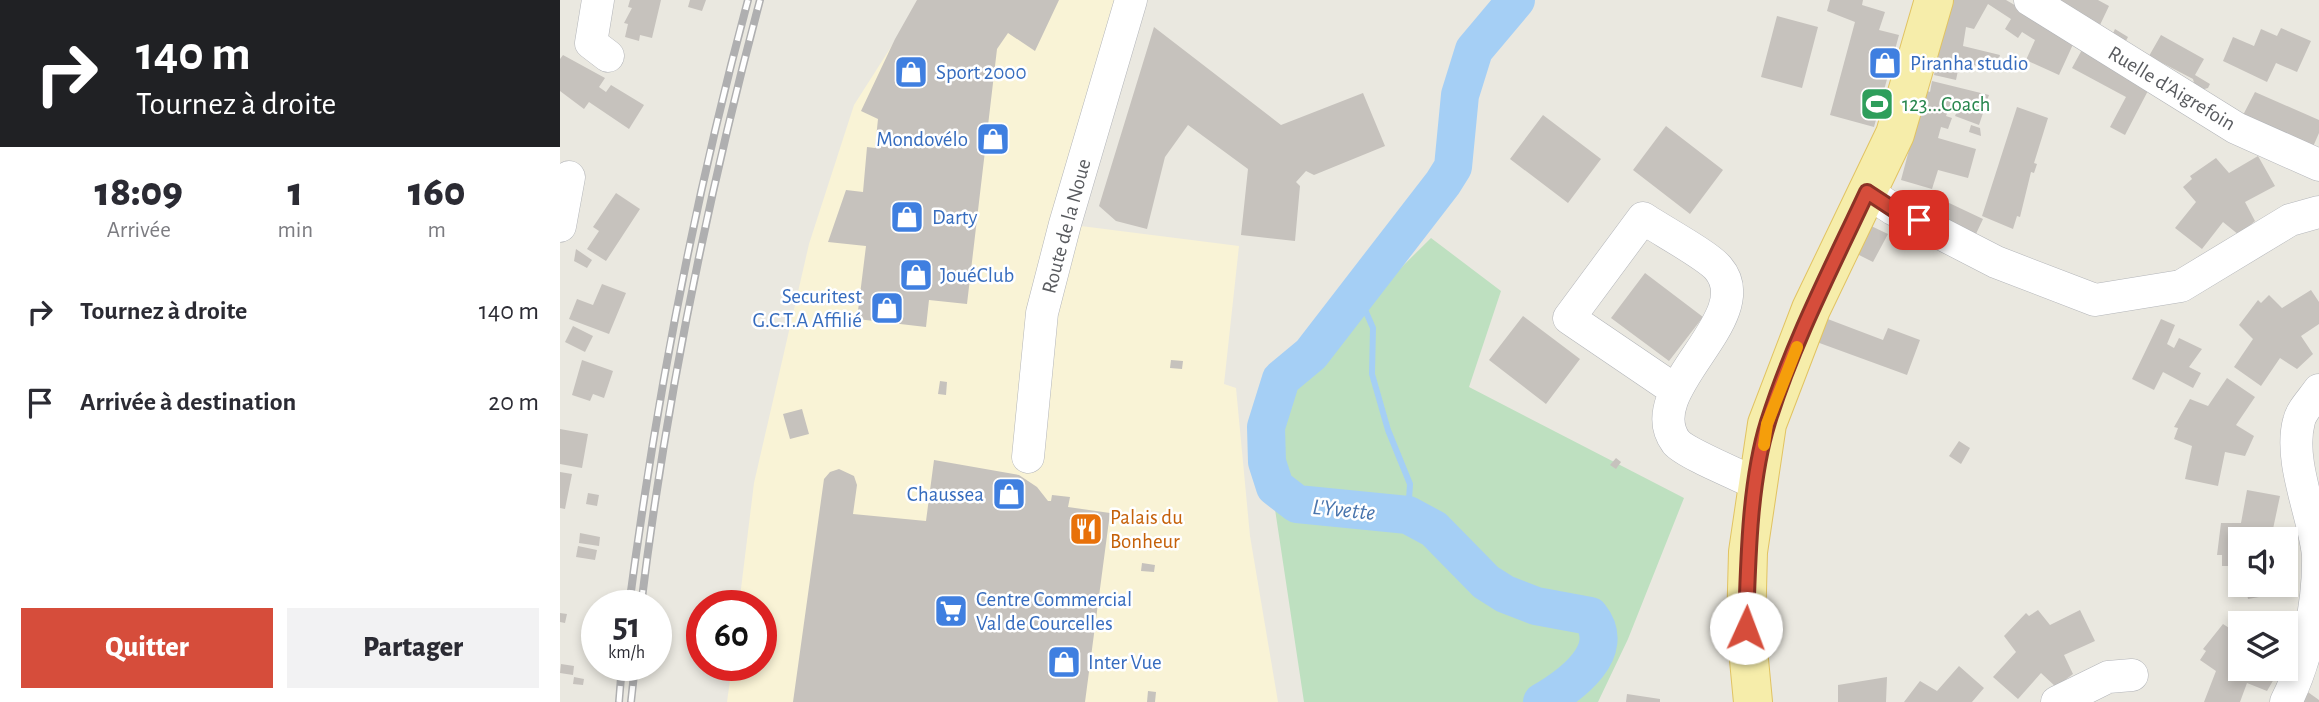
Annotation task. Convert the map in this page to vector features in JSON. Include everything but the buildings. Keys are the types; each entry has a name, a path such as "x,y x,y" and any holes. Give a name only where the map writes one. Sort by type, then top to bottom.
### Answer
{"main road":[{"path":"1754,702 1746,628 1748,552 1767,424 1811,309 1895,134 1934,0"}],"street":[{"path":"598,0 591,43 608,56"},
{"name":"Route de la Noue","path":"1028,457 1042,313 1065,224 1131,0"},
{"name":"Ruelle d'Aigrefoin","path":"2030,0 2236,128 2319,165"},
{"path":"560,226 569,177"},
{"path":"1867,192 1893,209 1996,262 2095,300 2181,286 2290,220 2319,212"},
{"path":"1675,390 1569,318 1643,218 1718,268 1725,282 1725,303 1718,326 1675,390 1669,430 1678,445 1757,484"},
{"path":"2286,702 2305,656 2313,617 2318,555 2303,490 2298,455 2298,421 2319,390"},
{"path":"2057,702 2108,677 2132,675"}],"shaded area":[{"path":"921,0 1130,0 1065,224 1239,246 1224,384 1236,388 1250,536 1278,702 727,702 730,681 777,681 777,590 741,590 754,483 809,244 854,105"}],"green space":[{"path":"1431,238 1501,291 1469,387 1684,498 1628,639 1598,702 1304,702 1270,476 1295,373"}],"waterway":[{"name":"L'Yvette","path":"1516,0 1474,50 1460,95 1453,167 1311,354 1281,379 1266,427 1267,462 1275,487 1297,504 1408,515 1434,529 1486,582 1505,594 1536,606 1590,616 1597,629 1595,654 1577,677 1542,702"},
{"path":"1353,300 1366,312 1373,328 1372,374 1388,430 1410,484 1408,515"}],"railway":[{"path":"631,590 651,452 678,301 710,150 748,0"},
{"path":"643,590 663,453 690,301 760,0"},
{"path":"619,702 621,681"},
{"path":"631,702 633,681"}],"slow traffic":[{"path":"1764,445 1767,424 1797,347"}],"place":[{"name":"Piranha studio","path":"1885,63"},
{"name":"Sport 2000","path":"911,72"},
{"name":"123...Coach","path":"1877,104"},
{"name":"Mondovélo","path":"993,139"},
{"name":"Darty","path":"907,217"},
{"name":"JouéClub","path":"916,275"},
{"name":"Securitest G.C.T.A Affilié","path":"887,308"},
{"name":"Chaussea","path":"1009,494"},
{"name":"Palais du Bonheur","path":"1086,529"},
{"name":"Centre Commercial Val de Courcelles","path":"951,611"},
{"name":"Inter Vue","path":"1064,662"}],"route":[{"path":"1746,628 1748,552 1767,424 1811,309 1867,192 1893,209 1919,220"}]}
